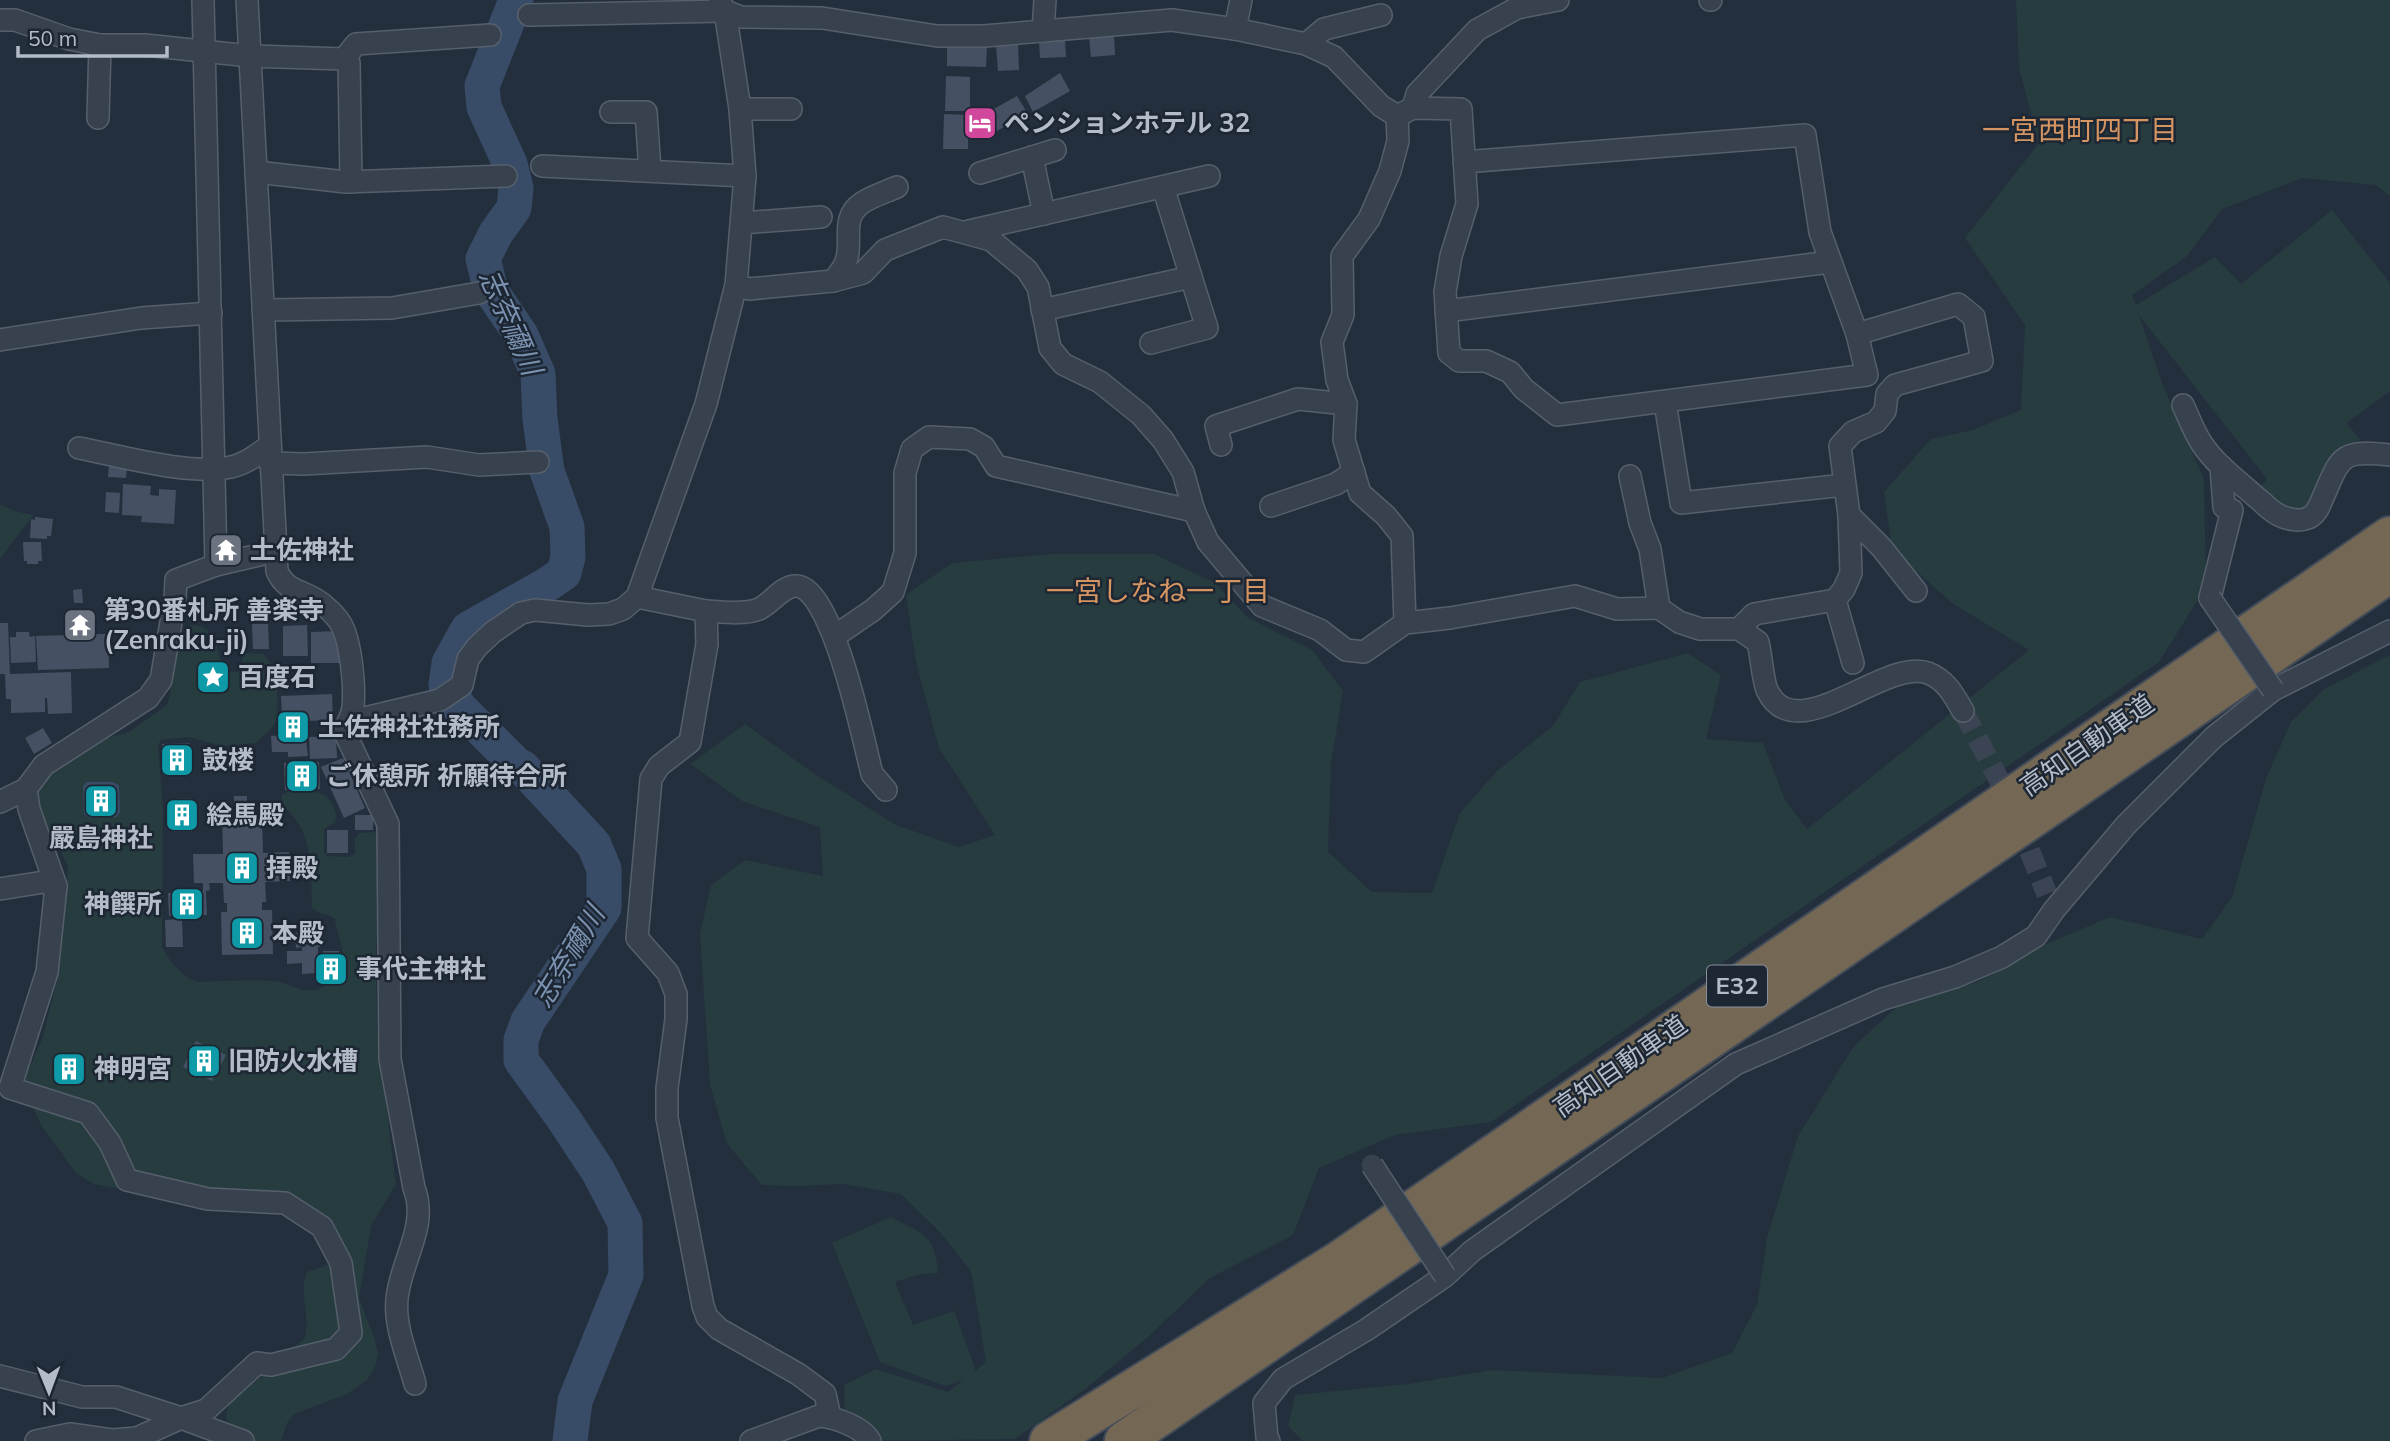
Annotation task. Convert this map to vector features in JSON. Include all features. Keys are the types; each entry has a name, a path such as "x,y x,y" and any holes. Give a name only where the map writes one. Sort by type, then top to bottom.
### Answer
{"highway":[{"name":"高知自動車道","path":"1063,1433 1340,1259 2390,536"},
{"name":"高知自動車道","path":"1124,1441 2390,573"}],"street":[{"path":"204,0 216,565"},
{"path":"247,0 277,571 281,580 292,590 315,599 339,620 344,629 351,666 353,704 345,733 388,824 390,1059 418,1199 411,1252 396,1302 415,1384"},
{"path":"1043,31 1045,0"},
{"path":"1235,29 1241,0"},
{"path":"1405,623 1402,536 1386,516 1360,493 1344,440 1346,404 1337,380 1332,342 1343,315 1342,256 1370,219 1390,171 1405,112 1418,94 1478,30 1517,8 1558,0"},
{"path":"348,722 440,699 462,685 468,659 477,647 521,613 535,610 608,614 622,609 637,597 706,404 736,285 745,176 740,109 722,5"},
{"path":"529,15 722,5 741,17 822,18 937,36 984,36 1043,31 1174,10 1235,29 1306,44 1334,57 1381,106 1405,112 1461,109 1464,162 1467,204 1451,256 1445,292 1448,353 1459,361 1486,361 1510,372 1524,389 1557,415 1867,375 1857,334 1820,232 1805,135 1464,162"},
{"path":"1306,44 1324,29 1381,15"},
{"path":"0,20 15,20 69,39 100,45 145,45 250,56 344,59 349,63 351,182"},
{"path":"344,59 356,44 490,35"},
{"path":"98,118 100,45"},
{"path":"740,109 791,109"},
{"path":"611,111 646,112 650,172"},
{"path":"981,173 1055,150"},
{"path":"1032,158 1044,214"},
{"path":"542,166 745,176"},
{"path":"256,172 351,182 506,176"},
{"path":"966,232 1209,176"},
{"path":"833,281 845,267 848,254 847,225 854,209 863,202 897,187"},
{"path":"1151,343 1207,328 1200,279 1163,187"},
{"path":"742,223 821,217"},
{"path":"736,285 749,289 833,281 863,273 885,250 943,227 991,240 1027,270 1038,287 1050,348 1063,364 1100,382 1141,415 1163,440 1183,472 1194,511 1208,542 1262,606 1320,630 1346,650 1364,652 1405,623 1450,618 1575,596 1617,610 1659,608 1679,622 1700,629 1739,629 1758,642 1766,690 1782,707 1799,711 1819,708 1907,670 1927,672 1947,684 1964,711"},
{"path":"1446,311 1830,262"},
{"path":"1042,310 1200,279"},
{"path":"263,308 393,308 480,293"},
{"path":"1739,629 1754,614 1835,600 1844,589 1851,573 1849,515 1840,446 1853,432 1876,422 1885,411 1887,394 1895,385 1982,361 1974,317 1958,304 1857,334"},
{"path":"0,340 141,318 211,313"},
{"path":"1221,445 1216,426 1298,399 1346,404"},
{"path":"1665,401 1681,503 1844,485"},
{"path":"2183,405 2201,443 2221,466 2276,514 2292,520 2308,519 2314,514 2339,463 2345,457 2367,453 2390,456"},
{"path":"835,636 873,610 892,592 905,553 905,473 912,449 929,437 970,439 984,447 996,466 1194,511"},
{"path":"79,448 178,467 231,467 269,454 304,464 427,457 479,465 538,462"},
{"path":"2221,466 2224,507 2232,510 2210,598 2273,690"},
{"path":"1271,506 1336,484 1354,472"},
{"path":"1630,476 1640,523 1650,549 1659,608"},
{"path":"1849,515 1881,547 1916,591"},
{"path":"0,802 26,789 44,765 148,698 161,680 176,580 216,565 276,551"},
{"path":"637,597 706,611 757,610 783,590 796,585 807,589 816,599 835,636 872,774 886,790"},
{"path":"1835,600 1853,663"},
{"path":"706,611 706,644 694,730 690,742 659,766 651,779 637,938 668,973 676,994 676,1019 667,1088 667,1118 697,1287 707,1317 719,1329 799,1374 825,1394 830,1417"},
{"path":"1269,1441 1264,1404 1283,1379 1366,1330 1445,1276 1472,1251 1736,1064 1884,999 1955,978 2002,957 2036,936 2050,902 2214,737 2273,690 2390,631"},
{"path":"26,789 29,809 56,886 47,972 10,1087 88,1113 110,1143 127,1180 208,1199 285,1203 322,1227 341,1263 351,1333 336,1349 271,1364 257,1363 206,1410 137,1438 112,1440 70,1434 36,1441"},
{"path":"0,889 44,882 56,886"},
{"path":"1373,1165 1445,1276"},
{"path":"0,1376 82,1397 116,1397 243,1441"},
{"path":"751,1441 819,1416 830,1417 867,1434 870,1441"}],"green space":[{"path":"2016,0 2390,0 2390,196 2376,185 2302,178 2222,209 2186,257 2132,295 2136,305 2215,257 2241,284 2332,210 2390,283 2390,391 2347,423 2360,440 2345,447 2309,505 2295,513 2283,510 2261,486 2267,479 2139,315 2163,386 2204,479 2206,587 2159,662 1491,1122 1395,1135 1319,1168 1293,1235 1210,1278 1149,1336 1084,1390 1015,1439 859,1441 845,1431 844,1385 876,1369 948,1392 963,1380 945,1386 880,1362 832,1243 891,1217 925,1237 934,1250 938,1273 921,1274 895,1282 913,1325 954,1311 974,1365 974,1372 986,1362 971,1271 940,1232 901,1194 843,1184 762,1185 727,1144 710,1085 700,934 711,885 745,860 823,876 820,827 744,802 690,764 745,724 813,773 896,825 959,847 995,835 939,748 916,662 906,595 952,563 1053,554 1154,554 1215,583 1247,617 1312,650 1343,691 1331,764 1328,852 1372,892 1432,893 1460,813 1497,771 1553,726 1580,682 1688,653 1721,675 1706,739 1763,743 1785,800 1807,829 2029,650 1952,603 1892,549 1884,492 1931,439 1973,430 2021,410 2025,325 1965,238 2039,143 2019,68"},
{"path":"0,504 14,511 33,515 0,559"},
{"path":"191,625 200,626 211,634 218,647 223,671 238,672 244,653 264,654 275,673 278,706 275,723 256,743 223,746 188,737 161,740 158,745 163,807 162,947 172,962 186,976 197,982 273,981 309,991 327,985 337,974 343,960 335,919 312,908 311,868 306,839 281,798 288,792 308,791 320,793 330,800 336,818 335,822 324,829 324,853 327,856 348,857 355,854 355,839 359,833 376,832 379,837 382,882 376,949 377,1030 396,1184 371,1226 359,1298 378,1353 375,1367 367,1380 347,1394 294,1414 288,1421 281,1441 252,1441 230,1430 226,1416 229,1404 305,1338 307,1321 304,1288 307,1272 326,1266 331,1259 313,1229 277,1210 168,1198 94,1184 76,1173 41,1125 24,1089 26,1076 42,1039 57,981 68,871 38,806 39,792 49,773 104,739 129,732 167,705 171,672 186,629"},
{"path":"2390,655 2390,1441 1303,1441 1288,1426 1295,1395 1408,1384 1493,1370 1662,1378 1732,1353 1757,1305 1767,1238 1798,1136 1854,1046 1906,999 1978,982 2044,945 2110,917 2202,939 2232,897 2266,779 2291,722 2324,689"}],"water":[{"path":"87,782 112,782 119,785 120,813 116,817 90,818 84,814 83,786","holes":["112,787 113,812 90,813 89,788"]}],"building":[{"path":"1114,35 1115,55 1091,57 1089,37"},
{"path":"1065,40 1066,57 1040,58 1039,42"},
{"path":"1018,43 1019,70 998,71 996,44"},
{"path":"947,45 987,46 986,67 947,66"},
{"path":"1060,73 1070,91 1033,112 1025,96"},
{"path":"946,76 970,77 970,111 945,111"},
{"path":"1017,96 1028,114 993,133 983,115"},
{"path":"944,114 968,115 968,149 943,149"},
{"path":"109,465 127,466 126,478 108,477"},
{"path":"123,484 151,486 150,495 159,496 159,489 176,490 174,524 141,522 142,516 122,515"},
{"path":"106,492 120,493 119,513 105,512"},
{"path":"35,517 53,519 51,536 47,536 47,539 30,538 31,519 35,520"},
{"path":"23,542 41,542 42,561 38,561 38,564 27,564 27,561 24,561"},
{"path":"82,589 83,603 74,603 73,590"},
{"path":"94,620 95,634 108,634 109,668 38,670 36,636 68,635 67,621"},
{"path":"0,623 8,623 10,674 71,672 72,713 48,714 45,698 45,712 11,713 11,699 6,699 5,674 0,674"},
{"path":"252,624 268,624 269,649 253,649"},
{"path":"307,625 308,656 283,656 283,626"},
{"path":"340,631 340,663 311,663 311,632"},
{"path":"16,632 29,632 30,637 35,636 36,662 11,663 10,637 16,637"},
{"name":"土佐神社社務所","path":"332,694 333,720 304,721 308,756 288,757 288,752 272,752 271,736 283,735 281,696"},
{"path":"43,728 52,743 34,754 25,738"},
{"path":"336,736 337,758 310,759 309,737"},
{"name":"鼓楼","path":"189,743 191,775 164,776 162,744"},
{"path":"343,758 365,808 344,818 321,767"},
{"name":"ご休憩所 祈願待合所","path":"319,762 320,789 285,790 284,763"},
{"name":"嚴島神社","path":"96,795 107,795 107,807 96,807"},
{"path":"234,796 247,796 247,809 234,809"},
{"name":"絵馬殿","path":"191,798 192,832 174,832 173,799"},
{"path":"262,814 263,853 289,852 290,881 265,882 266,902 262,902 262,910 272,910 273,954 222,955 221,912 227,912 223,883 209,883 210,890 206,891 207,915 169,916 168,893 203,891 203,883 194,883 193,854 223,854 222,815"},
{"path":"355,815 373,815 373,830 355,830"},
{"path":"327,830 348,830 348,853 327,853"},
{"path":"182,919 183,947 166,947 165,920"},
{"path":"295,933 323,933 323,947 318,947 318,973 302,974 302,963 287,964 287,951 302,951 302,947 296,948"},
{"path":"323,951 339,951 340,962 324,962"},
{"name":"旧防火水槽","path":"196,1041 226,1055 212,1081 183,1067"},
{"name":"神明宮","path":"65,1061 76,1063 74,1078 62,1075"}],"waterway":[{"name":"志奈禰川","path":"516,0 482,86 484,107 510,164 516,188 514,208 496,233 483,259 491,291 521,335 538,374 540,419 547,471 567,527 568,557 564,573 468,629 449,663 446,685 459,707 523,768 594,845 604,869 604,908 528,1021 521,1040 521,1060 598,1171 625,1223 626,1275 575,1401 570,1441"}],"tunnel":[{"path":"1963,711 2007,795 2047,894"}],"place":[{"name":"ペンションホテル 32","path":"980,123"},
{"name":"土佐神社","path":"226,550"},
{"name":"第30番札所 善楽寺 (Zenraku-ji)","path":"80,625"},
{"name":"百度石","path":"213,677"},
{"name":"土佐神社社務所","path":"293,727"},
{"name":"鼓楼","path":"177,760"},
{"name":"ご休憩所 祈願待合所","path":"302,776"},
{"name":"嚴島神社","path":"101,801"},
{"name":"絵馬殿","path":"182,815"},
{"name":"拝殿","path":"242,868"},
{"name":"神饌所","path":"187,904"},
{"name":"本殿","path":"247,933"},
{"name":"事代主神社","path":"331,969"},
{"name":"旧防火水槽","path":"204,1061"},
{"name":"神明宮","path":"69,1069"}],"district":[{"name":"一宮西町四丁目","path":"2080,130"},
{"name":"一宮しなね一丁目","path":"1158,591"}]}
